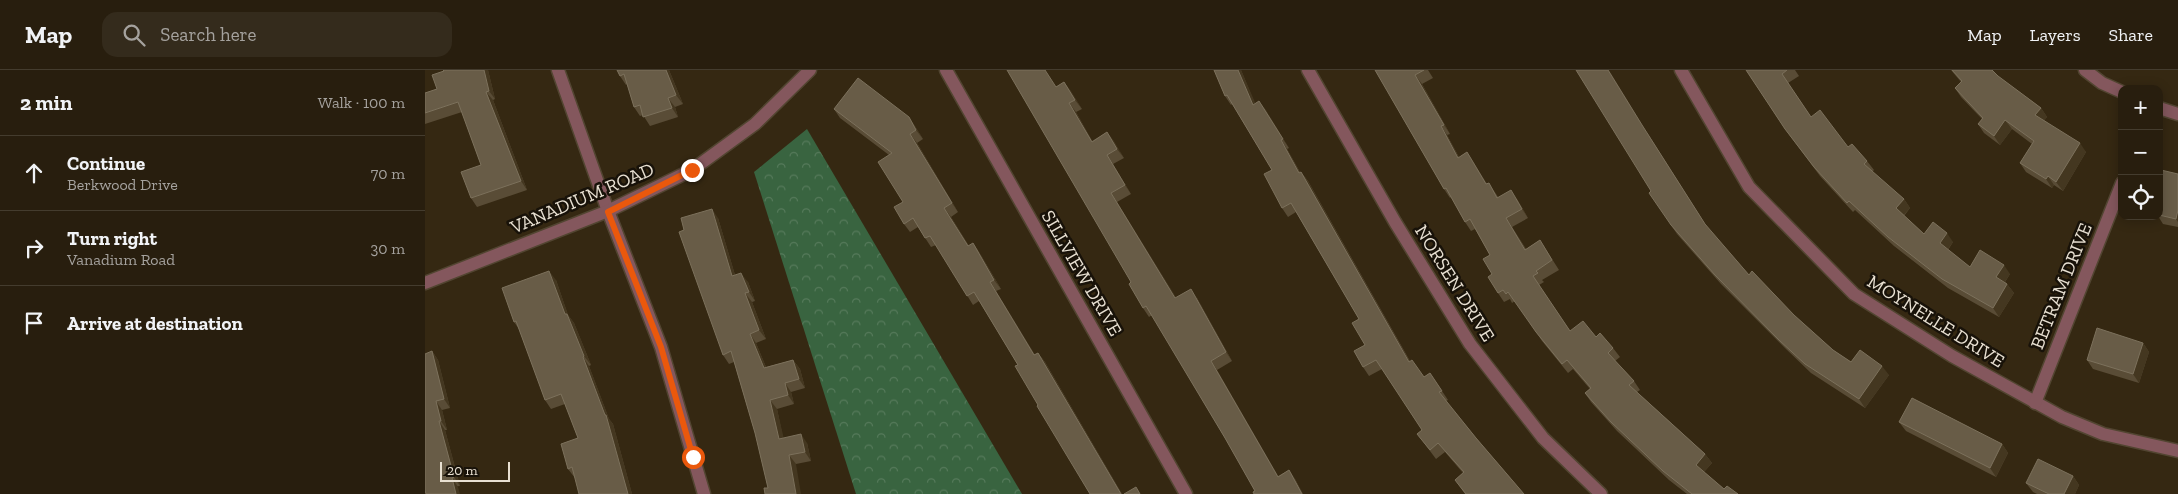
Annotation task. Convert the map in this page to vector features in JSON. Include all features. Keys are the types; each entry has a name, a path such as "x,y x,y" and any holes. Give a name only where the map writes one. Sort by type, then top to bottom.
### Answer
{"street":[{"path":"558,70 608,212 661,347 704,494"},
{"name":"VANADIUM ROAD","path":"425,283 608,212 692,170 755,124 810,70"},
{"name":"SILLVIEW DRIVE","path":"946,70 1186,494"},
{"name":"NORSEN DRIVE","path":"1308,70 1395,222 1470,344 1543,438 1601,494"},
{"name":"MOYNELLE DRIVE","path":"1681,70 1749,187 1854,294 1952,356 2062,417 2103,434 2178,450"},
{"path":"2085,70 2102,83 2118,90"},
{"path":"2163,109 2178,114"},
{"name":"BETRAM DRIVE","path":"2035,403 2118,193"}],"green space":[{"path":"807,129 1022,494 856,494 754,172"}],"building":[{"path":"443,70 484,70 489,91 486,92 521,181 471,198 461,172 481,165 458,102 425,113 425,93 437,89 432,75"},
{"path":"617,70 666,70 676,95 668,98 672,108 643,117 640,105 634,107 624,74 620,76"},
{"path":"1007,70 1045,70 1056,87 1064,82 1075,100 1069,103 1092,142 1107,132 1117,149 1107,155 1125,185 1111,193 1175,298 1191,289 1226,352 1211,361 1278,477 1289,470 1302,494 1254,494 1253,492 1255,491 1225,438 1146,306 1143,308 1129,284 1131,282"},
{"path":"1214,70 1238,70 1253,105 1259,101 1283,139 1281,140 1299,173 1301,172 1409,362 1412,360 1424,377 1430,373 1442,391 1439,392 1524,494 1466,494 1455,480 1464,472 1438,443 1430,450 1417,434 1422,430 1376,360 1363,367 1354,351 1365,345 1352,323 1359,319 1291,203 1282,208 1264,174 1272,170 1227,95 1225,96"},
{"path":"1375,70 1424,70 1415,75 1444,125 1441,126 1458,158 1467,152 1486,184 1489,183 1497,198 1511,190 1522,209 1506,218 1525,250 1540,240 1552,260 1536,271 1538,273 1533,276 1570,331 1583,321 1596,337 1600,333 1613,348 1608,353 1634,381 1629,385 1705,454 1696,465 1724,489 1727,486 1738,494 1692,494 1663,471 1611,422 1585,393 1591,388 1567,360 1562,364 1536,332 1508,292 1506,294 1503,290 1498,293 1488,277 1492,274 1483,259 1490,255 1470,219 1465,222 1446,188 1444,189"},
{"path":"1576,70 1608,70 1705,224 1749,275 1752,271 1794,315 1833,350 1851,362 1860,350 1882,366 1859,399 1805,364 1779,340 1715,275 1671,225 1649,193 1651,191"},
{"path":"1746,70 1787,70 1782,74 1811,117 1820,110 1848,147 1852,144 1867,161 1864,164 1904,199 1896,208 1924,234 1933,222 1947,233 1940,243 1970,267 1980,250 2004,265 1996,277 2007,284 1993,308 1942,279 1888,237 1849,201 1847,203 1814,167 1785,129"},
{"path":"1952,70 1992,70 2041,108 2035,115 2080,143 2056,182 2048,176 2046,179 2020,163 2034,141 2005,120 1994,136 1978,124 1983,118 1955,88 1962,81"},
{"path":"858,78 909,117 916,130 910,134 952,203 944,208 968,246 973,243 994,280 990,282 1034,355 1038,353 1121,494 1090,494 1037,406 1015,366 1018,365 974,292 967,296 930,236 925,238 913,218 904,224 894,207 903,202 878,162 892,153 834,109"},
{"path":"2163,170 2178,174 2178,210 2176,219 2163,216"},
{"path":"712,209 732,276 741,273 749,292 745,293 759,330 750,334 764,368 793,360 799,379 785,383 788,395 770,400 779,439 801,434 805,452 789,455 796,494 765,494 764,488 768,488 755,433 731,351 723,355 679,232 684,230 681,218"},
{"path":"549,271 606,415 628,494 579,494 572,467 568,469 561,444 578,438 561,394 545,400 516,321 514,322 502,288"},
{"path":"2097,328 2143,343 2133,374 2087,360"},
{"path":"432,351 444,399 436,401 441,421 439,421 454,477 452,478 456,494 426,494 425,490 425,354"},
{"path":"1912,398 2002,444 1990,468 1899,422"},
{"path":"2038,459 2073,476 2064,494 2049,494 2026,483"},
{"path":"1136,487 1140,494 1124,494"}],"route":[{"path":"692,170 608,212 661,347 693,457"}]}
